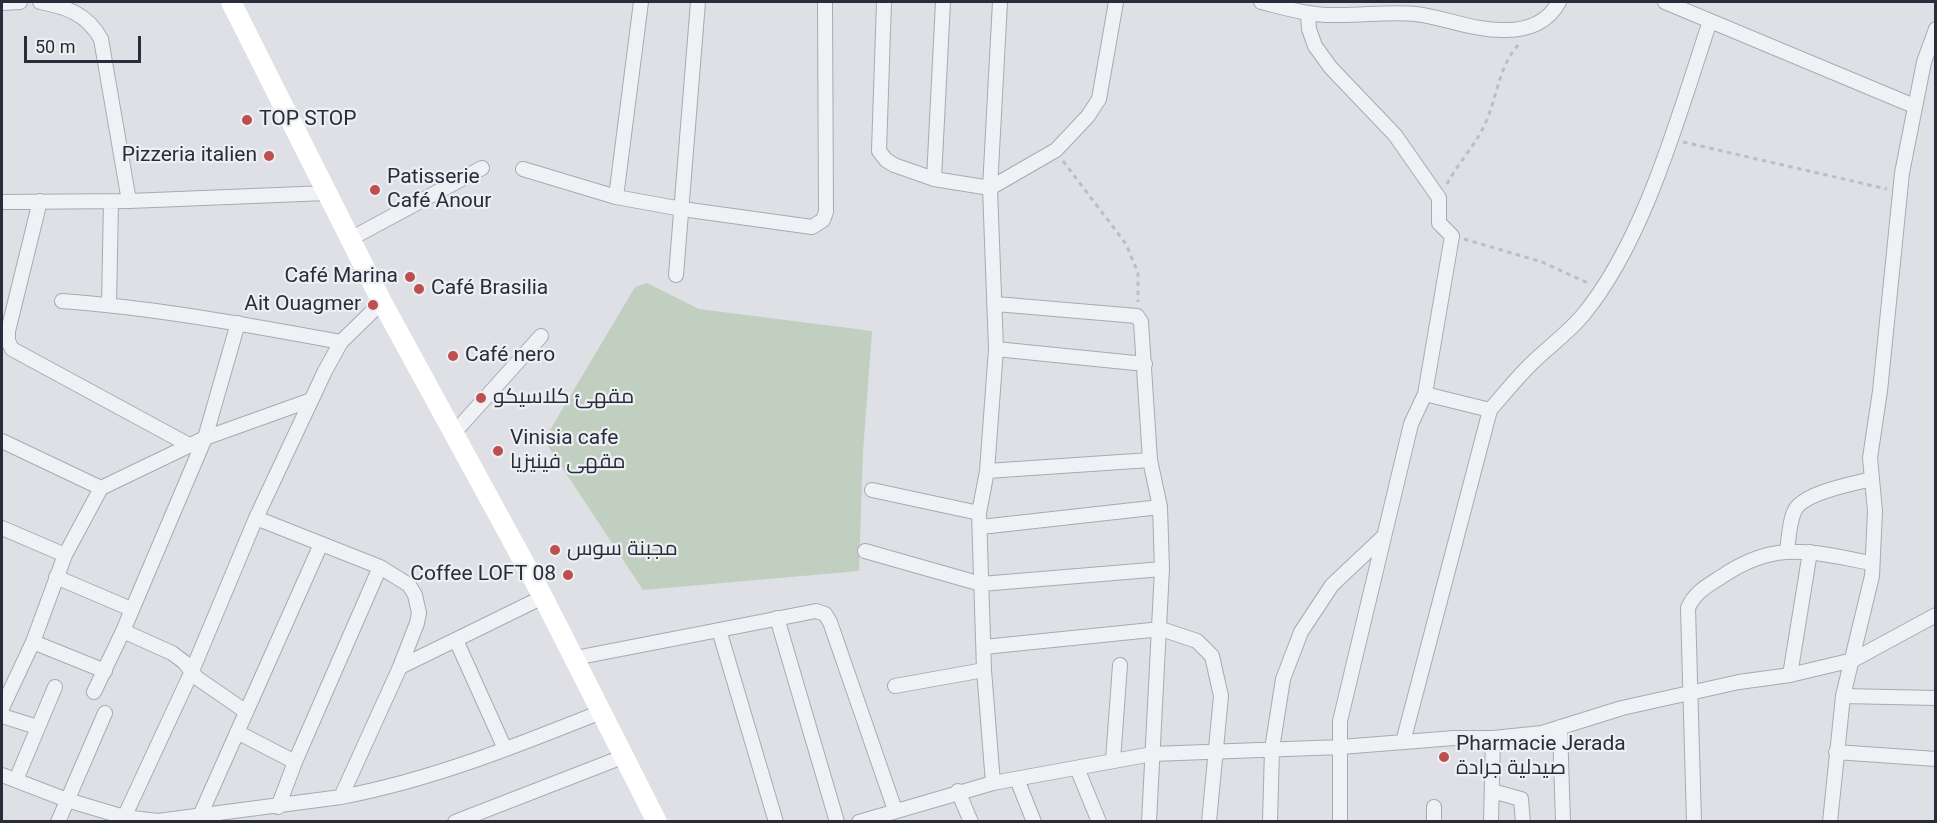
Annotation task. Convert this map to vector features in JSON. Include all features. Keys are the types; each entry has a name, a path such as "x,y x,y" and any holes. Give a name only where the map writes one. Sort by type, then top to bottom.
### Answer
{"main road":[{"path":"231,2 382,302 575,658 625,756 652,820"}],"street":[{"path":"2,3 20,2"},
{"path":"40,2 80,14 94,26 101,39 129,201"},
{"path":"616,197 641,2"},
{"path":"676,275 698,2"},
{"path":"523,169 616,197 682,209 812,227 823,220 826,212 825,2"},
{"path":"884,2 879,151 886,160 894,165 934,179 990,188 1056,150 1089,116 1099,99 1116,2"},
{"path":"934,179 943,2"},
{"path":"993,783 984,670 980,520 987,471 996,349 990,188 1000,2"},
{"path":"1261,2 1308,14 1414,14 1436,17 1462,25 1506,30 1538,24 1553,13 1559,2"},
{"path":"1665,2 1914,106"},
{"path":"1308,14 1309,29 1316,46 1331,68 1395,135 1439,198 1439,223 1452,236 1425,394 1411,424 1340,721 1341,822"},
{"path":"1403,742 1490,410 1528,367 1583,315 1623,253 1670,140 1710,21"},
{"path":"1830,822 1844,696 1872,563 1875,511 1870,458 1880,391 1900,192 1914,106 1924,62 1935,29"},
{"path":"350,239 482,168"},
{"path":"2,202 129,201 327,193"},
{"path":"40,201 8,331 8,342 12,349 189,445"},
{"path":"109,305 111,201"},
{"path":"62,301 109,305 238,323 341,342"},
{"path":"123,819 192,671 256,518 311,400 341,342 382,302"},
{"path":"996,304 1137,316 1141,322 1150,460 1160,507 1162,569 1161,629 1149,822"},
{"path":"94,692 123,631 205,438 238,323"},
{"path":"453,434 541,336"},
{"path":"996,349 1145,364"},
{"path":"1425,394 1490,410"},
{"path":"2,708 33,642 65,555 101,488 205,438 311,400"},
{"path":"2,441 101,488"},
{"path":"987,471 1150,460"},
{"path":"1787,550 1793,513 1797,506 1814,495 1872,479"},
{"path":"872,490 980,520 1160,507"},
{"path":"256,518 380,567 409,585 418,606 417,623 400,667 341,797"},
{"path":"2,528 65,555"},
{"path":"1270,822 1272,749 1283,679 1301,632 1332,585 1383,537"},
{"path":"199,818 321,544"},
{"path":"865,550 981,584 1162,569"},
{"path":"1694,822 1688,608 1694,595 1743,562 1787,550 1872,563"},
{"path":"1790,675 1810,552"},
{"path":"278,807 295,762 380,567"},
{"path":"56,578 131,609"},
{"path":"400,667 543,597"},
{"path":"575,658 816,610 825,614 830,622 895,810"},
{"path":"859,822 958,791 1152,754 1341,747 1542,733 1622,708 1738,682 1790,675 1853,660 1935,615"},
{"path":"777,618 837,822"},
{"path":"984,647 1161,629 1197,641 1212,656 1221,696 1209,822"},
{"path":"719,630 776,822"},
{"path":"123,631 172,653 197,678 245,711"},
{"path":"456,640 505,749"},
{"path":"33,642 105,671"},
{"path":"1113,760 1120,665"},
{"path":"895,687 984,670"},
{"path":"16,780 55,687"},
{"path":"1844,696 1935,698"},
{"path":"2,775 123,819 158,821 199,818 396,787 601,712"},
{"path":"58,822 105,713"},
{"path":"2,716 37,727"},
{"path":"1560,727 1563,822"},
{"path":"237,732 295,762"},
{"path":"1491,822 1493,738"},
{"path":"1836,752 1935,759"},
{"path":"455,822 625,756"},
{"path":"1077,768 1099,822"},
{"path":"1017,779 1034,822"},
{"path":"958,791 971,822"},
{"path":"1491,791 1521,799 1523,822"}],"path":[{"path":"1439,198 1485,123 1506,61 1538,24"},
{"path":"1670,140 1900,192"},
{"path":"1056,150 1126,244 1138,273 1137,316"},
{"path":"1452,236 1542,262 1599,289"}],"green space":[{"path":"647,283 699,309 872,331 863,452 859,571 643,590 544,440 635,287"}],"place":[{"name":"TOP STOP","path":"247,120"},
{"name":"Pizzeria italien","path":"269,156"},
{"name":"Patisserie Café Anour","path":"375,190"},
{"name":"Café Marina","path":"410,277"},
{"name":"Café Brasilia","path":"419,289"},
{"name":"Ait Ouagmer","path":"373,305"},
{"name":"Café nero","path":"453,356"},
{"name":"مقهئ كلاسيكو","path":"481,398"},
{"name":"Vinisia cafe مقهى فينيزيا","path":"498,451"},
{"name":"مجبنة سوس","path":"555,550"},
{"name":"Coffee LOFT 08","path":"568,575"},
{"name":"Pharmacie Jerada صيدلية جرادة","path":"1444,757"}]}
